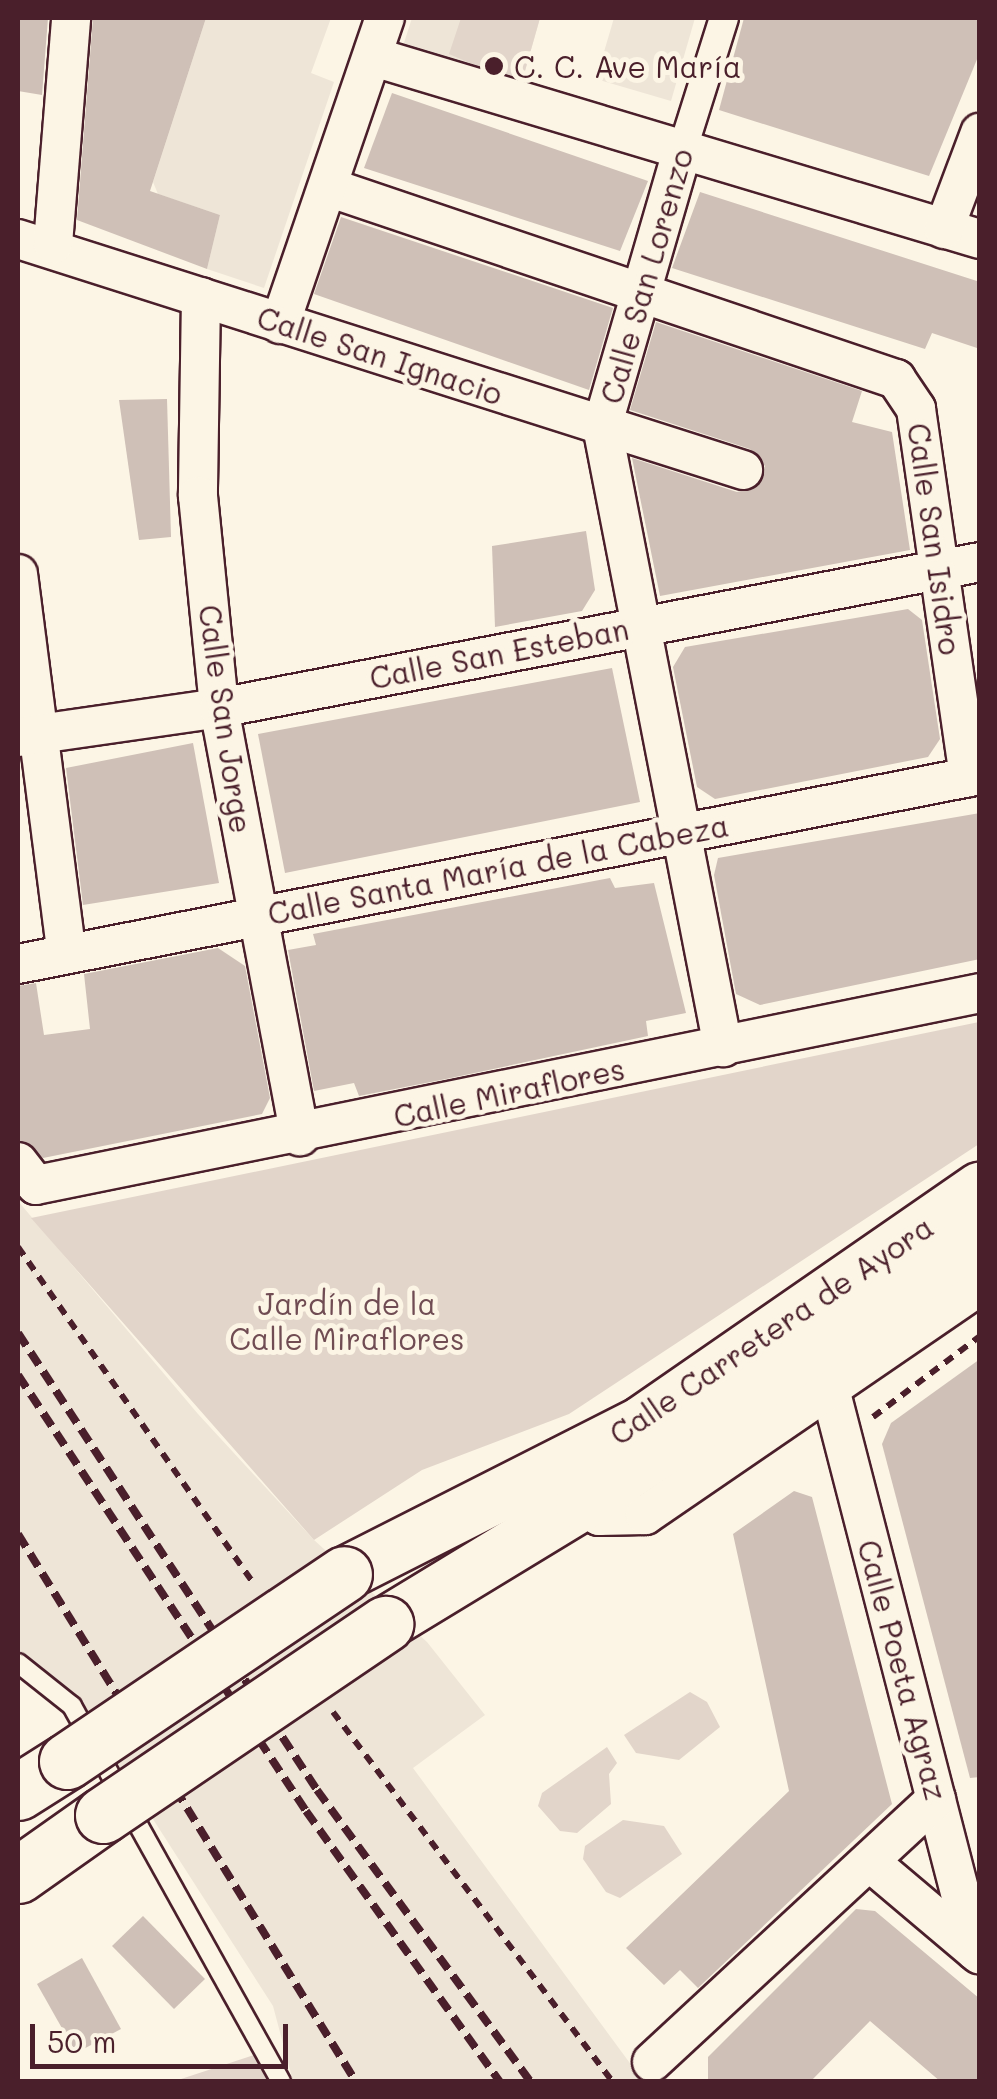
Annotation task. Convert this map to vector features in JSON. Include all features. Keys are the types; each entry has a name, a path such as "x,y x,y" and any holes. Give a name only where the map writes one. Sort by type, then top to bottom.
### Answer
{"highway":[{"path":"18,1792 344,1574"},
{"path":"18,1875 385,1624"}],"main road":[{"name":"Calle Carretera de Ayora","path":"344,1574 643,1422 980,1188"},
{"name":"Calle Carretera de Ayora","path":"385,1624 582,1504 980,1236"}],"street":[{"path":"35,242 72,18"},
{"path":"280,324 385,18"},
{"name":"Calle San Lorenzo","path":"723,1048 636,626 602,426 724,18"},
{"path":"374,57 962,234 980,133"},
{"path":"328,187 639,293"},
{"name":"Calle San Ignacio","path":"35,242 743,470"},
{"name":"Calle San Isidro","path":"639,293 884,374 916,409 974,776"},
{"name":"Calle San Jorge","path":"201,298 198,496 219,708 300,1136"},
{"name":"Calle San Esteban","path":"27,735 219,708 980,562"},
{"path":"18,574 27,735 66,954"},
{"name":"Calle Santa María de la Cabeza","path":"18,964 974,776"},
{"name":"Calle Miraflores","path":"27,1174 300,1136 980,993"},
{"path":"582,1504 599,1516 645,1515 980,1286"},
{"name":"Calle Poeta Agraz","path":"830,1389 977,1953"},
{"path":"662,2072 936,1799"},
{"name":"Calle Poeta Agraz","path":"870,1862 977,1953"}],"lane":[{"path":"18,1663 72,1706 281,2082"}],"path":[{"path":"18,1247 250,1576"},
{"path":"867,1422 980,1336"},
{"path":"331,1710 613,2082"}],"shaded area":[{"path":"206,18 331,18 311,73 334,82 264,288 207,269 220,215 158,194 153,182"},
{"name":"C. C. Ave María","path":"412,18 540,18 521,85 403,46"},
{"path":"614,18 695,18 671,101 596,79"},
{"path":"18,1201 198,1414 314,1540 427,1642 485,1715 413,1768 643,2081 293,2081 273,2006 81,1707 18,1654"}],"green space":[{"name":"C. C. Ave María","path":"461,18 540,18 521,85 449,54"},
{"name":"Jardín de la Calle Miraflores","path":"979,1022 979,1144 569,1414 422,1470 314,1540 31,1218"},
{"path":"690,1692 707,1702 720,1727 679,1760 636,1753 624,1735"},
{"path":"607,1747 617,1763 609,1774 611,1804 577,1833 560,1831 538,1806 542,1793"},
{"path":"623,1820 664,1826 682,1854 620,1898 606,1892 583,1859 585,1846"},
{"path":"254,2055 268,2081 175,2081"}],"building":[{"path":"18,18 48,18 42,95 18,91"},
{"path":"93,18 206,18 150,191 220,215 207,269 77,220"},
{"path":"744,18 980,18 980,52 929,176 719,110"},
{"path":"392,93 648,181 620,251 364,168"},
{"path":"700,192 980,282 980,349 932,333 925,349 672,268"},
{"path":"341,217 613,308 589,390 314,294"},
{"path":"656,322 862,391 852,422 892,432 910,550 660,596 632,458 737,492 757,487 765,466 750,449 630,410"},
{"path":"167,399 171,537 139,540 119,400"},
{"path":"586,531 595,590 582,611 495,627 492,546"},
{"path":"908,609 922,620 940,739 928,757 715,799 697,787 673,667 685,647"},
{"path":"612,668 640,802 285,873 258,734"},
{"path":"193,743 219,883 83,905 66,768"},
{"path":"980,813 980,959 760,1005 736,994 714,875 718,858"},
{"path":"610,878 615,888 654,883 686,1013 646,1021 648,1036 446,1079 359,1096 354,1083 314,1091 288,950 316,945 313,934"},
{"path":"218,948 245,966 270,1098 262,1114 43,1158 18,1140 18,986 36,983 44,1035 90,1029 84,974"},
{"path":"980,1359 980,1777 970,1778 882,1444 891,1423"},
{"path":"794,1491 812,1497 892,1804 698,1988 680,1970 664,1985 626,1948 789,1791 733,1534"},
{"path":"856,1909 875,1911 980,1999 980,2082 941,2082 870,2021 810,2082 708,2082 708,2057"},
{"path":"143,1916 205,1979 174,2009 112,1946"},
{"path":"82,1958 121,2029 76,2053 37,1984"}],"railway":[{"path":"18,1333 317,1790 531,2082"},
{"path":"18,1375 306,1811 500,2082"},
{"path":"18,1534 356,2082"}],"place":[{"name":"C. C. Ave María","path":"494,66"}]}
